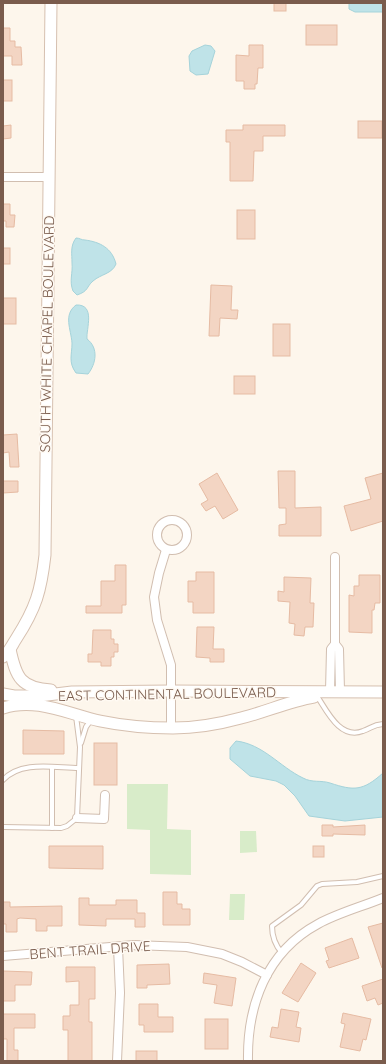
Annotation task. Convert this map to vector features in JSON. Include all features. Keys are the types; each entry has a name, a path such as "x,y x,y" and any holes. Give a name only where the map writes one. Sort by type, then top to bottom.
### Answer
{"main road":[{"name":"SOUTH WHITE CHAPEL BOULEVARD","path":"3,666 6,654 30,619 36,604 42,586 45,555 51,3"},
{"path":"6,654 24,683 39,689 72,692"},
{"path":"3,708 14,704 37,705 92,719 140,727 172,728 199,726 234,720 288,703 335,691"},
{"name":"EAST CONTINENTAL BOULEVARD","path":"3,694 14,696 39,696 72,692 383,692"}],"street":[{"path":"3,177 49,177"},
{"path":"166,550 154,597 157,620 171,665 172,728"},
{"path":"335,557 335,644 339,650 335,691"},
{"path":"77,818 104,819 105,795"},
{"path":"248,1061 251,1017 256,998 266,975 282,954 303,933 317,924 383,898"},
{"name":"BENT TRAIL DRIVE","path":"3,956 134,945 207,950 242,962 266,975"},
{"path":"117,1061 120,993 118,947"}],"lane":[{"path":"317,696 338,727 346,731 362,732 373,725 383,724"},
{"path":"3,827 52,828 67,826 77,818 80,747 78,719 76,715"},
{"path":"80,747 86,727 92,719"},
{"path":"52,768 52,828"},
{"path":"3,780 8,775 20,769 80,768"},
{"path":"282,954 276,947 272,935 272,926 301,905 317,886 322,884 357,882 383,876"}],"green space":[{"path":"127,784 168,784 167,829 191,830 191,875 150,874 150,830 127,829"},
{"path":"240,831 256,831 257,852 240,853"},
{"path":"230,894 245,894 244,920 229,920"}],"water":[{"path":"349,3 383,3 383,12 355,12 349,9"},
{"path":"205,45 211,46 215,51 208,74 196,75 190,71 189,56 192,51"},
{"path":"76,238 96,242 105,247 112,254 116,264 112,270 96,279 85,290 77,295 73,291 71,280 72,247"},
{"path":"76,305 86,308 89,318 87,339 95,351 93,366 88,374 76,373 71,362 72,343 69,318 72,309"},
{"path":"236,741 255,746 303,778 310,780 358,788 370,783 383,773 383,817 345,821 309,816 295,796 284,785 276,781 250,776 230,759 230,748"}],"building":[{"path":"274,3 286,3 286,11 274,11"},
{"path":"306,25 337,25 337,45 306,45"},
{"path":"3,28 10,28 10,41 15,41 15,47 21,47 22,65 12,65 12,56 3,56"},
{"path":"249,45 263,45 263,68 258,68 257,84 255,84 255,89 244,89 244,81 236,81 236,55 249,56"},
{"path":"3,80 12,80 12,101 3,101"},
{"path":"358,121 382,121 382,138 358,138"},
{"path":"11,125 11,138 3,139 3,126"},
{"path":"243,125 285,125 285,136 263,136 263,151 254,151 253,181 230,181 230,142 226,142 226,130 243,130"},
{"path":"3,204 10,204 10,215 15,215 14,227 6,227 6,221 3,221"},
{"path":"237,210 255,210 255,239 237,239"},
{"path":"3,248 10,248 10,264 3,264"},
{"path":"211,285 232,286 231,310 238,310 237,319 220,318 219,336 209,336"},
{"path":"3,298 16,298 16,324 3,324"},
{"path":"273,324 290,324 290,356 273,356"},
{"path":"234,376 255,376 255,394 234,394"},
{"path":"17,434 19,467 10,467 9,452 3,453 3,435"},
{"path":"278,471 295,471 295,508 321,507 321,536 279,536 279,525 286,524 286,508 279,508"},
{"path":"217,473 238,510 223,519 215,506 206,511 201,504 208,500 199,484"},
{"path":"383,473 383,521 351,531 344,506 371,499 365,478"},
{"path":"3,481 18,481 18,492 3,493"},
{"path":"115,565 126,565 126,605 122,605 122,613 86,613 86,606 101,606 101,581 115,581"},
{"path":"196,572 214,572 214,613 193,613 193,602 188,602 188,581 196,581"},
{"path":"359,575 380,575 380,603 375,603 374,610 372,610 372,633 349,632 349,595 354,596 354,586 359,586"},
{"path":"284,577 311,578 310,603 314,603 313,627 305,627 304,636 294,635 295,624 289,623 290,602 278,601 278,591 284,592"},
{"path":"197,627 214,627 213,649 224,649 224,662 210,662 210,658 196,657"},
{"path":"93,630 111,630 111,639 114,639 114,644 118,644 118,652 114,652 114,657 111,657 111,666 101,666 101,662 88,662 88,654 92,654"},
{"path":"23,730 64,731 64,754 23,754"},
{"path":"94,743 117,743 117,785 94,785"},
{"path":"322,825 333,825 333,827 365,825 365,835 333,834 333,836 322,836"},
{"path":"49,846 103,846 103,869 49,868"},
{"path":"313,846 324,846 324,857 313,857"},
{"path":"163,892 177,892 177,904 182,904 182,909 190,909 190,925 163,925"},
{"path":"79,898 89,898 89,905 116,905 116,900 137,900 137,913 145,913 145,927 135,927 135,919 106,919 106,926 79,925"},
{"path":"3,902 10,902 10,907 62,906 62,926 47,926 47,931 36,931 36,919 20,918 17,919 17,932 6,932 6,924 3,924"},
{"path":"383,923 383,968 382,968 368,927"},
{"path":"352,938 359,958 329,968 326,961 329,960 325,948"},
{"path":"301,963 316,973 298,1002 282,993"},
{"path":"169,964 170,984 147,985 147,988 137,988 137,965"},
{"path":"66,967 95,967 95,999 89,999 89,1022 92,1022 92,1061 68,1061 68,1030 63,1030 63,1016 70,1016 70,1005 79,1005 79,981 66,982"},
{"path":"3,971 32,972 31,985 15,985 15,1001 3,1001"},
{"path":"204,973 236,978 232,1006 214,1003 217,985 203,983"},
{"path":"383,979 383,1003 378,1005 375,998 367,1001 362,986"},
{"path":"139,1004 158,1004 158,1017 173,1017 173,1032 144,1032 144,1025 139,1025"},
{"path":"281,1009 299,1012 296,1027 301,1028 299,1042 270,1037 272,1027 278,1028"},
{"path":"343,1013 371,1019 366,1040 363,1039 360,1051 340,1047 345,1024 341,1023"},
{"path":"3,1014 35,1014 35,1028 14,1028 14,1050 18,1050 18,1061 7,1061 7,1039 3,1039"},
{"path":"205,1019 228,1019 228,1049 205,1049"},
{"path":"136,1051 157,1051 157,1061 136,1061"}]}
